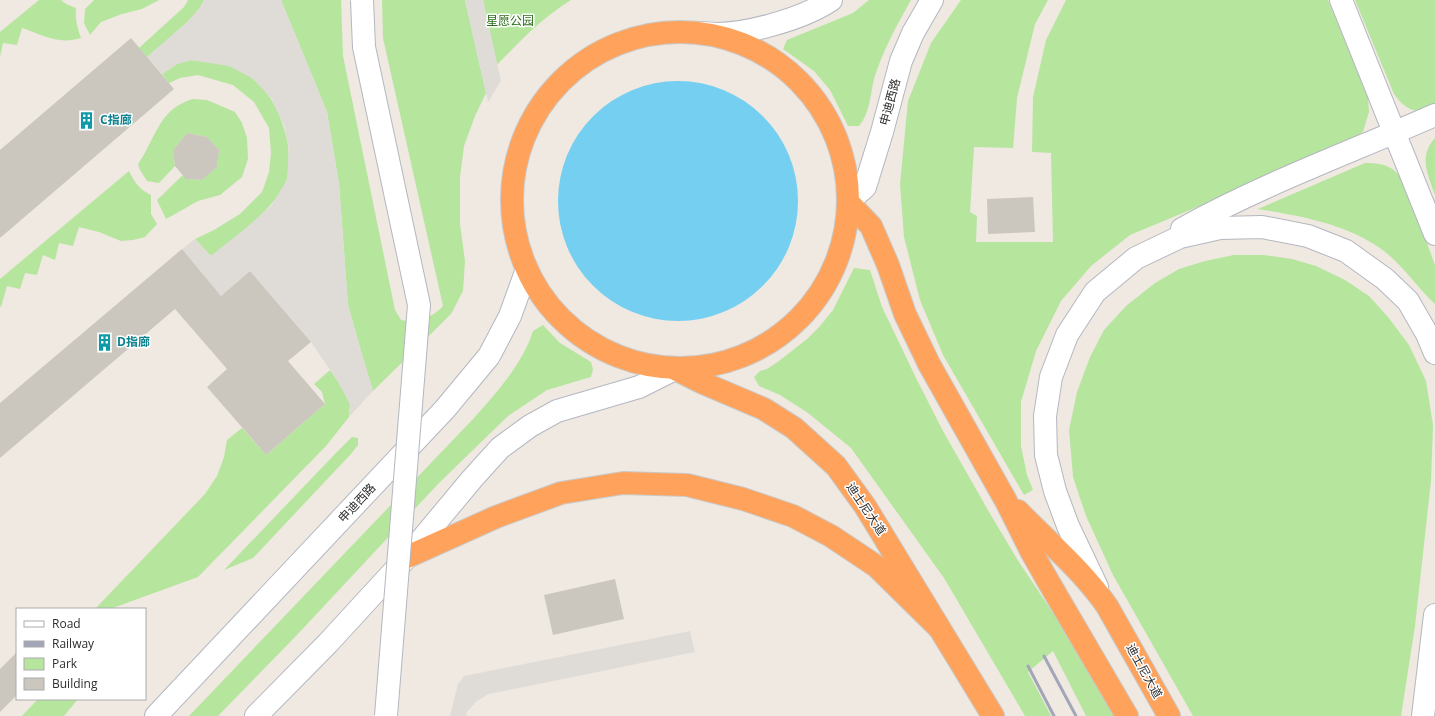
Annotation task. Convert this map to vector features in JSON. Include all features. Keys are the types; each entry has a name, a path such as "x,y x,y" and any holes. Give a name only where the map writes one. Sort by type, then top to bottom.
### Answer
{"highway":[{"path":"672,31 704,33 744,43 779,63 808,90 830,124 844,162 848,202 839,255 814,302 809,307 775,339 728,362 675,369 648,366 622,359 598,348 576,333 556,314 543,298 526,269 516,238 512,206 514,173 522,141 536,112 556,86 581,63 609,47 640,36 672,31"},
{"name":"迪士尼大道","path":"848,202 871,226 888,265 905,314 929,364 1006,501 1041,569 1127,716"},
{"name":"迪士尼大道","path":"675,369 703,383 764,409 794,428 836,466 865,506 993,716"},
{"path":"407,557 496,516 561,493 623,483 687,485 743,498 793,516 831,536 876,566 938,627"},
{"name":"迪士尼大道","path":"1006,501 1084,576 1107,606 1169,716"}],"street":[{"path":"362,0 364,47 420,305 386,716"},
{"path":"704,33 715,34 747,30 783,21 819,8 831,0"},
{"name":"申迪西路","path":"848,202 865,187 901,61 913,33 932,0"},
{"path":"1341,0 1435,234"},
{"path":"1107,606 1085,564 1068,526 1055,491 1046,455 1045,416 1051,377 1067,335 1095,292 1136,258 1168,237 1220,209 1297,174 1435,115"},
{"path":"1136,258 1180,237 1220,228 1262,227 1308,236 1346,251 1385,279 1408,301 1427,334 1435,354"},
{"name":"申迪西路","path":"156,716 440,414 489,356 510,316 526,269"},
{"path":"256,716 328,643 407,557 500,448 530,426 556,411 640,387 675,369"},
{"path":"1422,716 1435,615"}],"green space":[{"path":"39,0 61,0 76,8 78,30 81,38 73,40 58,40 22,28 17,45 3,43 0,57 0,32"},
{"path":"94,0 159,0 142,9 122,14 101,22 90,35 84,23 85,9"},
{"path":"188,0 204,0 187,23 147,57 139,48 184,7"},
{"path":"281,0 341,0 343,56 395,310 401,320 413,321 424,319 434,314 443,306 383,38 382,0 465,0 486,93 475,116 464,146 460,177 460,224 465,261 463,291 451,314 373,391 348,305 339,184 327,112"},
{"name":"星愿公园","path":"483,0 571,0 541,22 497,65"},
{"path":"869,0 911,0 881,59 863,121 859,126 848,126 830,90 814,71 783,49 787,40 853,13"},
{"path":"961,0 1048,0 1035,24 1017,98 1013,148 974,147 970,212 977,216 976,242 1053,242 1051,153 1032,152 1033,97 1046,40 1066,0 1328,0 1368,98 1369,112 1363,132 1342,145 1130,235 1091,266 1061,301 1036,351 1021,402 1021,446 1027,475 1033,490 1024,495 943,355 920,300 904,237 900,184 908,101 931,43"},
{"path":"1355,0 1435,0 1435,108 1417,111 1412,110 1407,108 1394,94"},
{"path":"191,60 230,66 242,71 261,86 275,105 280,116 288,149 289,167 287,178 279,193 253,223 211,256 195,239 214,230 240,214 262,192 269,172 271,153 269,128 254,102 233,85 198,75 180,78 169,83 162,74 177,64"},
{"path":"193,99 207,100 235,112 242,123 247,138 248,159 242,177 220,195 198,201 166,219 157,200 183,175 187,179 202,180 217,167 219,150 207,137 187,133 173,150 175,166 159,183 147,181 138,164 165,117 181,104"},
{"path":"1435,138 1435,195 1427,173 1426,159 1430,145"},
{"path":"1365,163 1379,164 1390,167 1398,174 1406,186 1435,265 1435,304 1391,257 1370,242 1355,234 1324,222 1258,209"},
{"path":"129,171 138,185 151,195 151,214 157,224 145,237 121,241 99,232 79,227 73,246 59,243 55,260 43,255 37,275 25,273 20,289 7,286 1,307 0,279"},
{"path":"1234,255 1264,255 1292,259 1316,266 1345,280 1369,296 1388,317 1409,345 1426,381 1433,425 1431,481 1415,626 1401,716 1193,716 1113,575 1086,516 1073,477 1069,430 1077,392 1090,357 1104,330 1126,306 1155,283 1179,269 1205,261"},
{"path":"854,268 870,270 882,307 943,431 1017,559 1065,631 1114,716 1086,716 1053,651 1028,672 1051,716 1025,716 944,578 851,448 808,413 780,395 759,386 754,377 760,371 767,369 779,361 807,339 833,310"},
{"path":"543,325 560,343 591,362 593,369 591,377 547,390 508,416 438,484 296,636 218,716 189,716 474,418 516,367 533,331"},
{"path":"330,370 350,404 349,417 326,446 198,577 113,608 96,608 205,494 217,476 224,457 227,440 242,428 266,455 325,404 322,392 314,384"},
{"path":"352,437 358,438 358,445 350,455 253,558 224,570 335,454"},
{"path":"37,700 77,700 64,716 22,716"}],"shaded area":[{"path":"204,0 281,0 327,112 339,184 348,305 373,391 349,417 350,404 339,383 311,342 250,271 221,296 182,249 195,239 211,256 271,206 287,180 289,149 284,125 271,98 252,78 229,66 191,60 177,64 162,74 147,57 187,22 202,5"},
{"path":"465,0 483,0 501,81 488,102"},
{"path":"690,631 695,652 489,694 477,701 467,712 466,716 450,716 458,684 464,676"}],"water":[{"path":"678,81 701,84 724,90 734,95 763,116 784,145 789,155 795,178 798,201 795,224 789,247 784,257 763,286 734,307 724,312 701,318 678,321 655,318 632,312 622,307 593,286 572,257 567,247 561,224 558,201 561,178 567,155 572,145 593,116 622,95 632,90 655,84"}],"building":[{"name":"C指廊","path":"131,38 174,89 0,238 0,150"},
{"path":"187,133 207,137 219,150 217,167 202,180 186,179 175,166 173,150"},
{"path":"1033,197 1035,232 988,234 987,199"},
{"path":"182,249 221,296 250,271 311,342 288,361 325,404 266,455 207,387 227,369 175,309 0,458 0,403"},
{"path":"615,579 624,619 553,635 544,595"},
{"path":"16,653 16,696 0,712 0,669"}],"railway":[{"path":"1044,656 1076,716"},
{"path":"1028,666 1054,716"}],"place":[{"name":"C指廊","path":"87,120"},
{"name":"D指廊","path":"104,342"}]}
